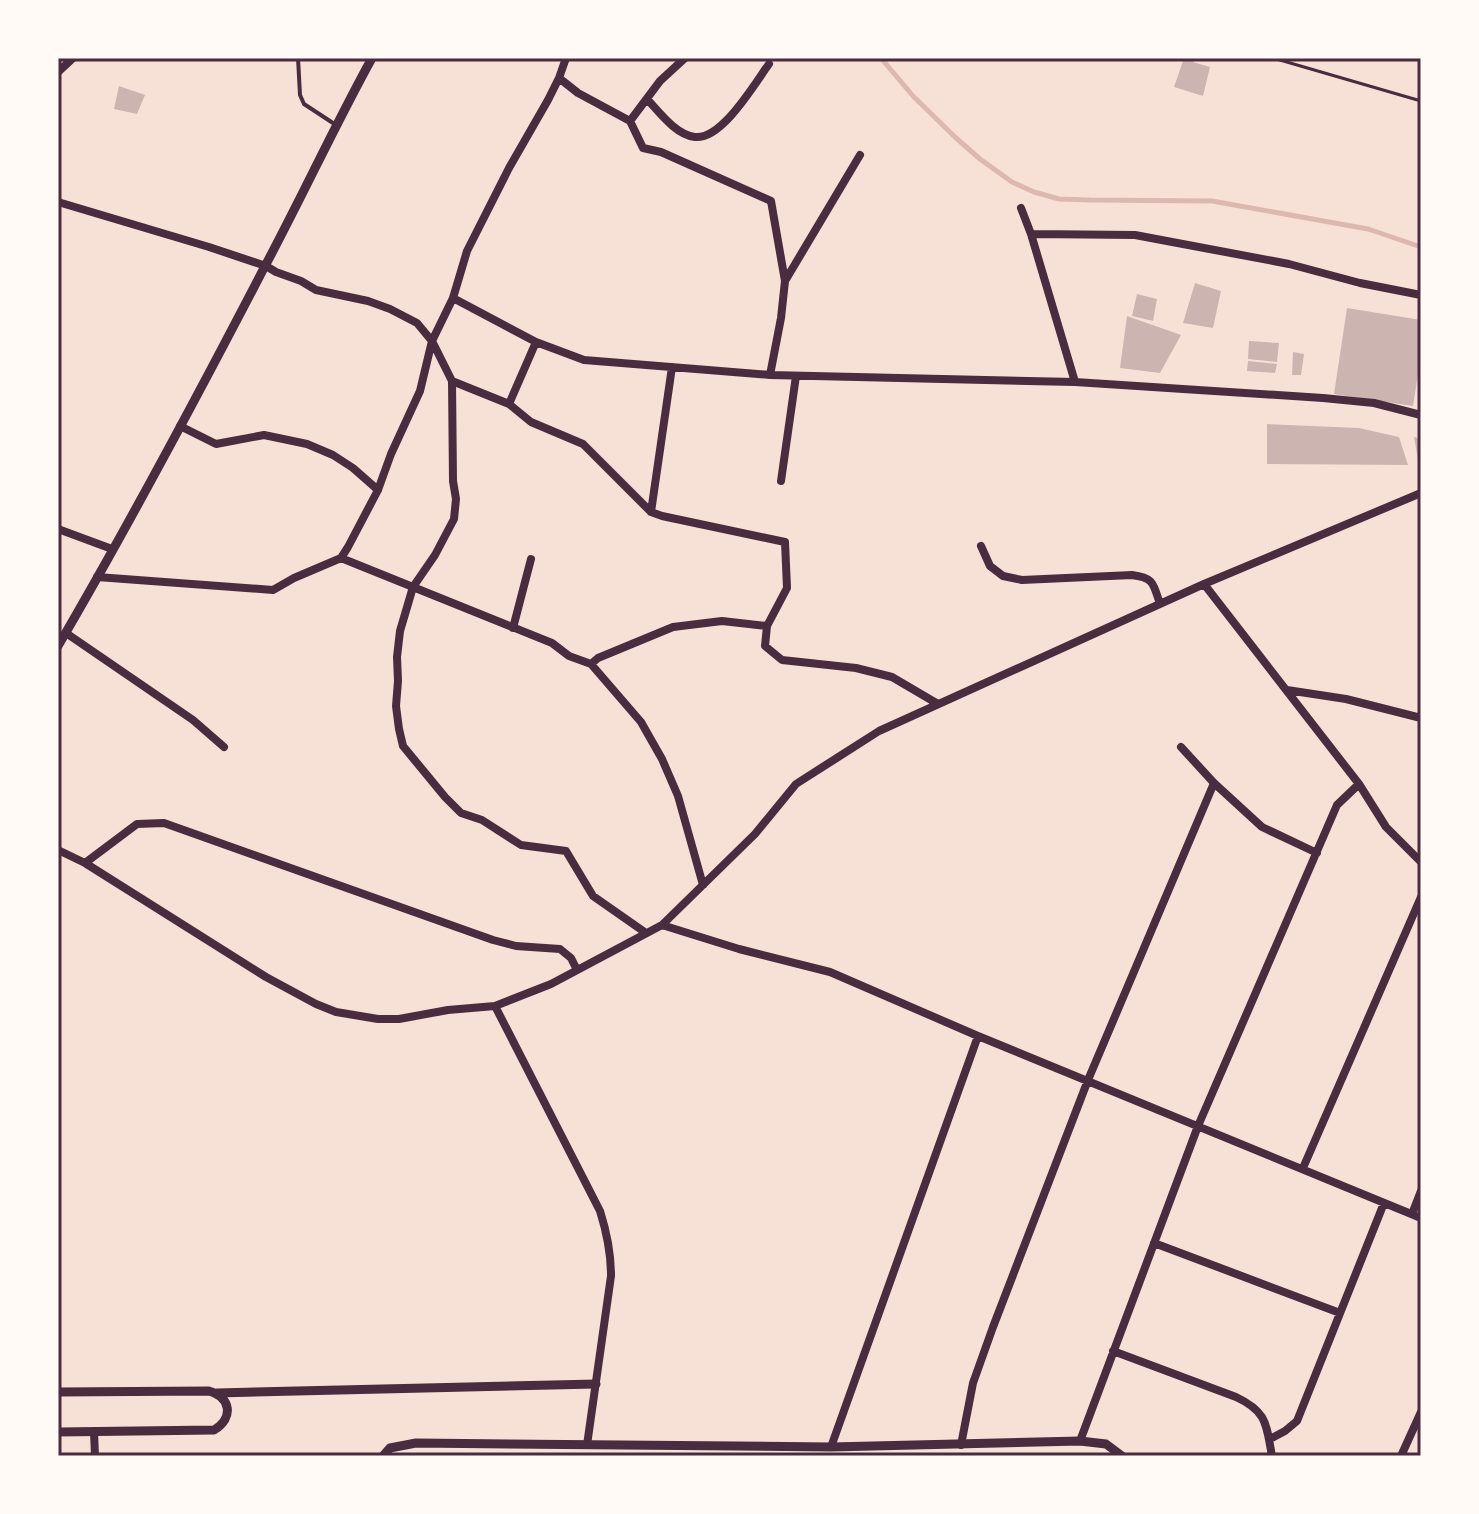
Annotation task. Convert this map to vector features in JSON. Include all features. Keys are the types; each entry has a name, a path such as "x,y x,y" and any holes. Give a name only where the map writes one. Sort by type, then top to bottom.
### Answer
{"street":[{"path":"58,72 73,58"},
{"path":"58,646 266,266 372,58"},
{"path":"97,577 273,590 341,558 378,490 420,391 432,341 453,298 467,251 548,100 566,58"},
{"path":"630,121 660,81 685,58"},
{"path":"647,99 680,131 692,137 701,137 730,118 769,64"},
{"path":"559,78 578,93 630,121 643,148 661,152 771,201 785,281 770,375"},
{"path":"785,281 860,155"},
{"path":"58,202 266,266 316,290 390,309 417,323 432,341 452,381 456,499 454,519 413,587 400,631 396,706 403,746 461,813 482,820 521,845 566,851 593,896 646,933"},
{"path":"1021,208 1075,382"},
{"path":"1031,234 1135,235 1289,264 1421,295"},
{"path":"453,298 536,342 584,360 770,375 1075,382 1323,398 1374,403 1421,415"},
{"path":"509,404 536,342"},
{"path":"651,512 672,367"},
{"path":"781,481 796,376"},
{"path":"452,381 509,404 531,422 583,444 651,512 785,542 787,588 767,626 765,646 782,660 856,668 892,677 938,704"},
{"path":"180,426 216,444 264,435 307,444 333,455 378,490"},
{"path":"58,850 85,863 266,977 336,1012 399,1019 495,1006 551,984 662,925 755,834 796,784 879,731 1204,584 1421,493"},
{"path":"58,529 112,549"},
{"path":"981,546 990,566 1003,576 1022,580 1146,576 1153,583 1160,604"},
{"path":"341,558 552,643 569,656 591,664 641,722 662,759 678,796 703,885"},
{"path":"513,628 531,559"},
{"path":"1204,584 1359,784 1386,827 1421,862"},
{"path":"591,664 598,658 673,627 722,621 767,626"},
{"path":"66,633 193,720 224,747"},
{"path":"1286,690 1346,699 1421,718"},
{"path":"1181,747 1214,783 1262,827 1317,853"},
{"path":"961,1445 973,1383 993,1327 1088,1080 1214,783"},
{"path":"1080,1441 1198,1126 1337,805 1359,784"},
{"path":"85,863 137,824 164,823 493,940 516,946 560,949 571,958 577,970"},
{"path":"1303,1168 1421,897"},
{"path":"662,925 830,972 1416,1216 1421,1191"},
{"path":"495,1006 600,1211 607,1232 611,1276 587,1445"},
{"path":"831,1447 978,1036"},
{"path":"1270,1439 1297,1421 1384,1203"},
{"path":"1154,1243 1340,1313"},
{"path":"1113,1351 1248,1403 1265,1420 1272,1456"},
{"path":"58,1392 217,1393 596,1384"},
{"path":"58,1432 214,1430 226,1420 228,1412 223,1397 217,1393"},
{"path":"1401,1456 1421,1412"},
{"path":"94,1432 95,1456"},
{"path":"383,1456 390,1448 416,1443 831,1447 1080,1441 1106,1444 1122,1456"}],"lane":[{"path":"298,58 300,95 304,104 336,125"}],"path":[{"path":"1273,58 1421,101"}],"building":[{"path":"1184,58 1195,58 1193,62 1210,67 1203,96 1174,87"},
{"path":"119,86 145,95 137,114 114,109"},
{"path":"1195,283 1221,291 1213,328 1183,323"},
{"path":"1137,294 1157,299 1153,321 1132,316"},
{"path":"1347,308 1421,320 1421,355 1413,406 1334,394"},
{"path":"1127,316 1181,335 1160,373 1120,368"},
{"path":"1249,341 1279,343 1277,362 1248,359"},
{"path":"1293,352 1304,354 1301,375 1292,375"},
{"path":"1248,361 1277,364 1275,373 1247,371"},
{"path":"1267,424 1359,428 1399,437 1408,465 1267,464"},
{"path":"1414,437 1421,439 1421,465 1419,465"}],"waterway":[{"path":"881,58 913,96 956,138 1012,182 1034,192 1059,199 1212,201 1368,229 1421,247"}]}
